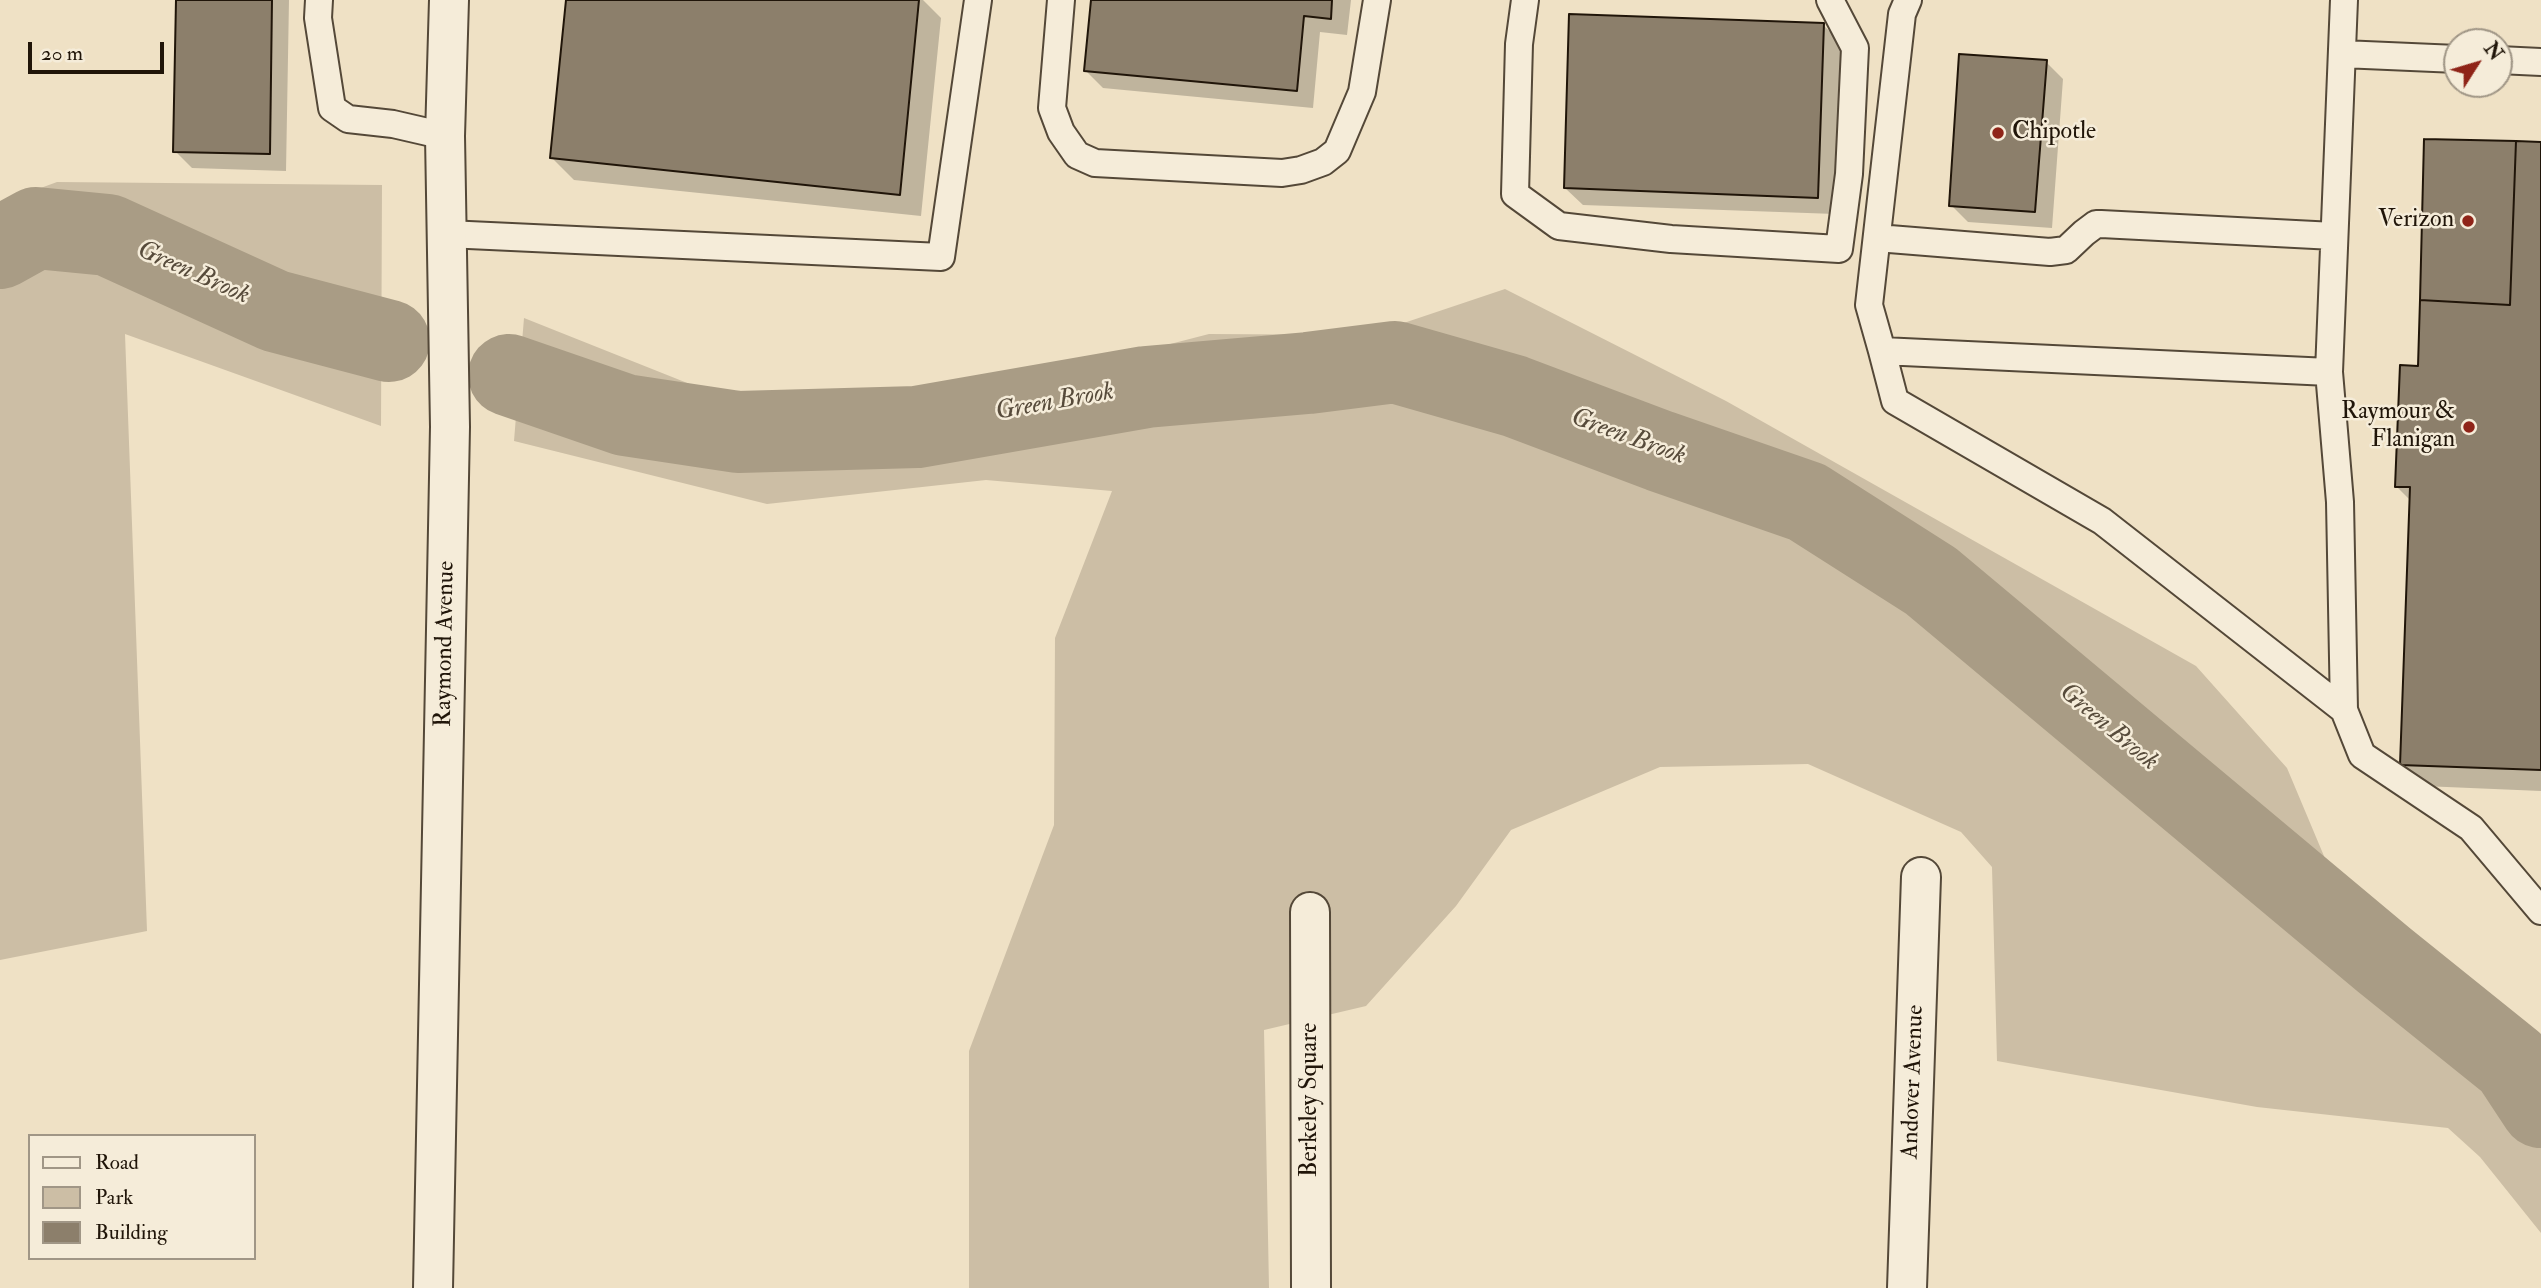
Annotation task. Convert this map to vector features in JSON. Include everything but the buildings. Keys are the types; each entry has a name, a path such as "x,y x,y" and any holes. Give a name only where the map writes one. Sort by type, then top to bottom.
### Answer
{"street":[{"name":"Raymond Avenue","path":"433,1288 450,427 445,136 449,0"},
{"name":"Andover Avenue","path":"1907,1288 1921,877"},
{"name":"Berkeley Square","path":"1310,912 1311,1288"}],"lane":[{"path":"319,0 318,18 332,108 348,119 393,124 445,136"},
{"path":"447,234 941,257 978,0"},
{"path":"1061,0 1052,108 1061,131 1077,155 1095,163 1282,173 1323,162 1337,151 1362,92 1377,0"},
{"path":"1525,0 1519,44 1515,194 1559,226 1671,240 1839,249 1849,174 1855,48 1830,0"},
{"path":"1908,0 1902,14 1869,305 1895,401 2102,521 2344,710"},
{"path":"2344,0 2329,372 2340,502 2344,710 2362,755 2471,828 2541,911"},
{"path":"2342,54 2443,58"},
{"path":"2513,61 2541,62"},
{"path":"1877,238 2050,252 2066,250 2096,224 2334,236"},
{"path":"1882,351 2329,372"}],"green space":[{"path":"57,182 382,185 381,426 125,334 147,931 0,960 0,203"},
{"path":"1505,289 1726,401 2196,666 2287,768 2337,887 2541,1038 2541,1233 2480,1157 2448,1128 2257,1107 1997,1061 1992,867 1961,832 1808,764 1660,767 1511,830 1456,906 1366,1006 1264,1030 1269,1288 969,1288 969,1051 1054,825 1055,638 1112,491 986,480 767,504 514,441 524,318 745,406 988,391 1209,334 1368,335"}],"waterway":[{"name":"Green Brook","path":"0,248 36,228 108,235 275,311 389,341"},
{"name":"Green Brook","path":"509,375 625,415 738,432 917,427 1146,387 1308,373 1395,362 1514,396 1807,502 1931,581 2384,960 2512,1063 2541,1107"}],"place":[{"name":"Chipotle","path":"1998,133"},
{"name":"Verizon","path":"2468,221"},
{"name":"Raymour & Flanigan","path":"2469,427"}]}
